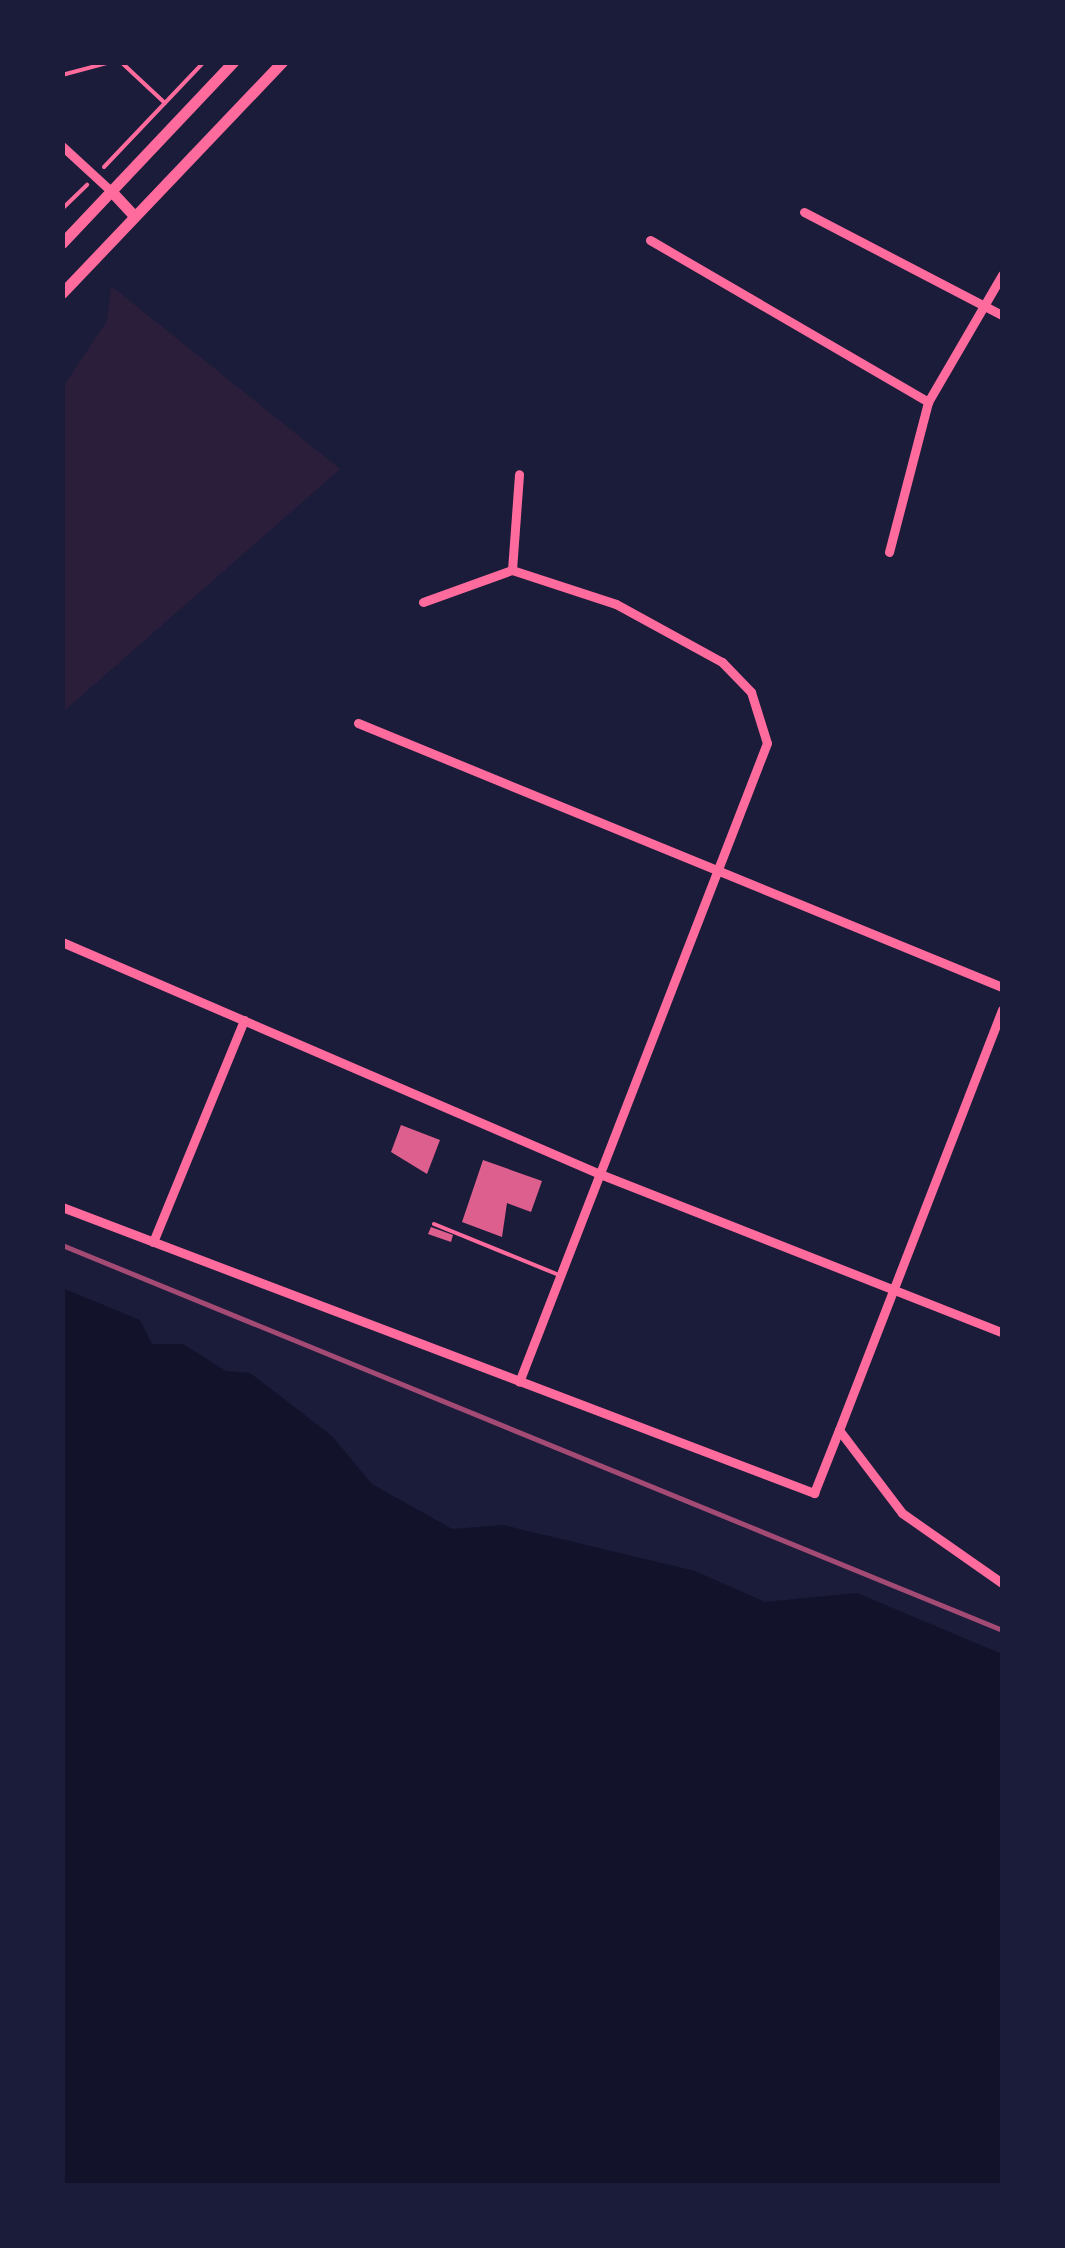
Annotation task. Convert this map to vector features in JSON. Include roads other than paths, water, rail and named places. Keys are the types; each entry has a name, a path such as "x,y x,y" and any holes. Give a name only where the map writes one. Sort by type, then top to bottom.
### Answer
{"main road":[{"path":"62,243 232,62"},
{"path":"62,293 282,62"},
{"path":"112,192 134,216"}],"street":[{"path":"62,146 112,192"},
{"path":"804,212 1002,315"},
{"path":"650,240 928,402"},
{"path":"889,552 928,402 1002,275"},
{"path":"512,570 519,474"},
{"path":"424,602 512,570 616,604 722,662 751,692 767,742 720,878 519,1382"},
{"path":"358,724 720,878 1002,988"},
{"path":"62,942 600,1174 1002,1332"},
{"path":"62,1207 814,1493 1002,1010"},
{"path":"153,1242 244,1020"},
{"path":"839,1430 902,1513 1002,1583"}],"lane":[{"path":"62,74 111,62"},
{"path":"434,1224 560,1276"}],"railway":[{"path":"62,1245 1002,1630"}]}
